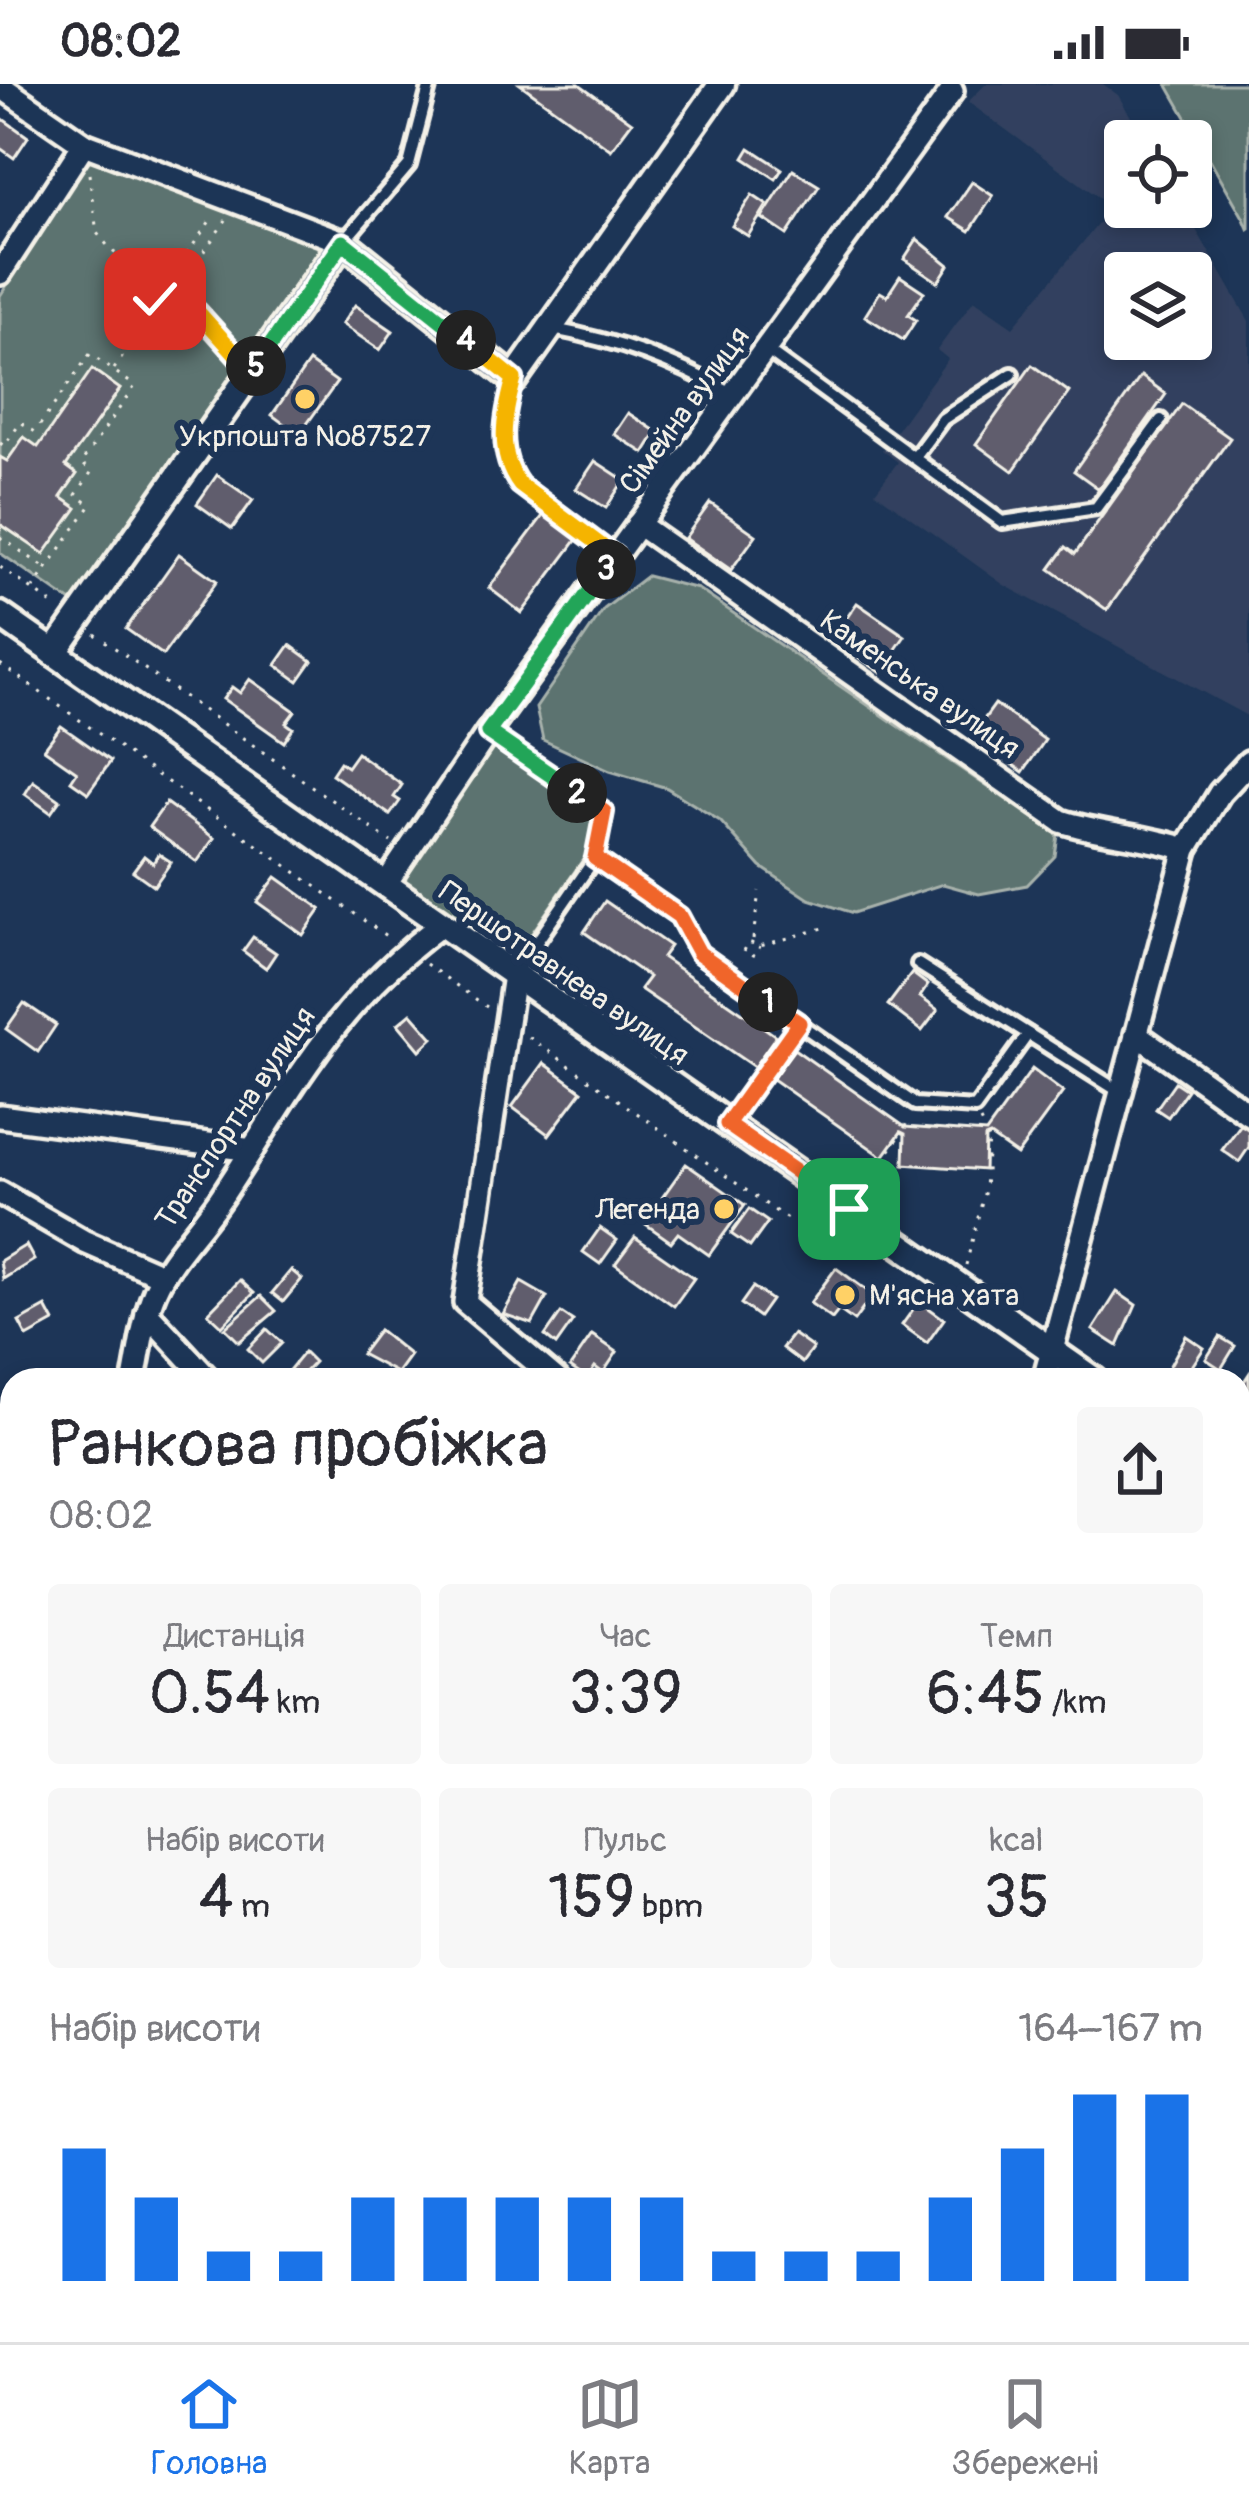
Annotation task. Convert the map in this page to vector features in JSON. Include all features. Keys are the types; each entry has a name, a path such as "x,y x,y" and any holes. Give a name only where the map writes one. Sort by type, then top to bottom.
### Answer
{"street":[{"path":"0,86 84,144 343,242 514,379 722,84"},
{"name":"Сімейна вулиця","path":"386,885 488,732 952,91"},
{"path":"0,273 84,144"},
{"path":"54,653 343,242"},
{"name":"Каменська вулиця","path":"638,524 1061,821 1090,831 1142,834 1186,849"},
{"name":"Першотравнева вулиця","path":"0,615 1077,1368"},
{"path":"1047,1368 1186,849 1220,794 1249,762"},
{"name":"Транспортна вулиця","path":"136,1368 147,1313 163,1276 342,1013 373,980 442,924"},
{"path":"514,975 465,1302 543,1368"},
{"path":"1136,1034 1249,1114"},
{"path":"0,1116 251,1150"},
{"path":"0,1193 86,1242 163,1276"},
{"path":"147,1313 198,1368"}],"lane":[{"path":"343,242 409,165 430,84"},
{"path":"549,328 614,340 675,362 732,394"},
{"path":"765,349 1002,522 1096,508 1160,420"},
{"path":"914,458 943,419 1012,374"},
{"path":"514,379 504,414 510,472 520,485 615,556"},
{"path":"488,732 604,812 595,858 514,975"},
{"path":"595,858 679,916 699,953 915,1104 975,1108 1028,1034"},
{"path":"918,964 1120,1092"}],"path":[{"path":"84,144 97,233 112,251 156,282"},
{"path":"156,282 172,275 232,200"},
{"path":"182,300 182,283 232,200"},
{"path":"172,275 182,283"},
{"path":"156,282 153,294 160,304 171,306 182,300"},
{"path":"182,300 252,372"},
{"path":"113,370 160,304"},
{"path":"0,443 4,446 21,422 35,432 90,354 135,386 81,463 92,471 76,495 92,506 32,590"},
{"path":"1,531 47,569"},
{"path":"0,567 407,853"},
{"path":"759,891 753,940 744,946 746,955 756,956 760,946"},
{"path":"760,946 826,927"},
{"path":"753,940 760,946"},
{"path":"727,1124 799,1023"},
{"path":"849,1209 902,1133"},
{"path":"960,1286 985,1190 988,1137"}],"shaded area":[{"path":"986,84 1103,84 1118,95 1133,120 1104,120 1104,201 968,102"},
{"path":"1104,217 1104,228 1195,228 1209,252 1104,252 1104,360 1212,360 1212,257 1249,321 1249,717 1004,585 875,492 898,462 882,450 948,359 937,350 974,300 1013,327"}],"green space":[{"path":"1167,84 1249,84 1249,231 1212,163 1212,120 1188,120"},
{"path":"89,159 324,248 74,604 0,553 0,296"},
{"path":"647,576 698,589 1058,835 1055,856 1027,885 979,894 943,884 853,913 809,899 761,867 720,821 667,788 610,771 543,740 536,708 604,609"},
{"path":"490,745 595,817 586,855 511,963 398,884"}],"building":[{"path":"520,84 579,84 632,122 611,150"},
{"path":"0,117 28,137 14,158 0,148"},
{"path":"750,148 782,169 776,179 744,158"},
{"path":"793,170 819,186 787,235 762,218"},
{"path":"972,182 993,196 970,231 948,217"},
{"path":"752,195 767,205 748,236 732,226"},
{"path":"917,239 949,265 938,282 904,259"},
{"path":"900,276 924,292 908,315 916,320 903,340 865,316 880,292 887,296"},
{"path":"355,305 393,331 380,350 342,324"},
{"path":"309,362 337,382 299,435 272,415"},
{"path":"1032,365 1069,392 1013,471 976,444"},
{"path":"92,369 120,389 66,466 77,474 61,497 77,508 44,554 0,524 0,457 7,461 24,437 38,447"},
{"path":"1141,376 1166,394 1099,489 1074,471"},
{"path":"1182,404 1230,438 1107,610 1050,569 1066,547 1075,554"},
{"path":"628,413 657,432 644,453 614,434"},
{"path":"595,461 624,480 606,508 576,489"},
{"path":"217,475 253,500 232,529 197,504"},
{"path":"710,503 756,535 731,570 685,538"},
{"path":"545,513 578,538 522,613 489,588"},
{"path":"179,554 217,581 163,655 126,629"},
{"path":"857,603 905,636 880,672 832,639"},
{"path":"290,645 312,661 298,681 276,665"},
{"path":"250,679 295,711 286,723 293,728 284,742 223,699 232,687 240,693"},
{"path":"995,704 1045,740 1023,772 972,736"},
{"path":"61,726 111,761 88,793 71,781 77,772 44,749"},
{"path":"357,753 402,785 394,797 400,801 390,815 332,774 340,762 347,767"},
{"path":"33,781 60,800 51,813 25,794"},
{"path":"166,803 214,838 197,862 149,827"},
{"path":"159,854 171,862 154,886 133,871 144,856 153,863"},
{"path":"276,877 321,909 303,935 257,902"},
{"path":"605,901 670,946 662,957 776,1036 754,1067 640,989 649,977 584,932"},
{"path":"253,937 276,953 266,968 243,951"},
{"path":"912,973 928,985 920,997 938,1010 922,1031 888,1005"},
{"path":"24,1003 56,1025 38,1052 6,1029"},
{"path":"411,1013 433,1038 420,1050 398,1024"},
{"path":"794,1049 905,1127 986,1133 1032,1069 1063,1092 1017,1155 990,1136 985,1138 984,1170 904,1164 905,1134 901,1132 883,1157 772,1079"},
{"path":"544,1063 582,1091 549,1135 512,1107"},
{"path":"1175,1082 1187,1090 1168,1117 1156,1109"},
{"path":"1241,1124 1249,1130 1249,1147 1239,1162 1222,1150"},
{"path":"686,1164 745,1205 709,1255 678,1233 671,1242 644,1223"},
{"path":"749,1209 768,1222 750,1247 731,1234"},
{"path":"600,1228 617,1240 600,1264 583,1252"},
{"path":"635,1237 694,1278 674,1306 615,1264"},
{"path":"26,1245 34,1260 3,1279 0,1261"},
{"path":"836,1268 873,1295 854,1321 839,1310 832,1319 810,1303"},
{"path":"291,1270 302,1279 283,1302 272,1293"},
{"path":"240,1280 254,1293 222,1326 208,1313"},
{"path":"521,1282 547,1297 532,1324 503,1314"},
{"path":"753,1287 771,1300 759,1317 741,1304"},
{"path":"1117,1292 1136,1305 1118,1346 1093,1330"},
{"path":"261,1296 276,1311 239,1342 225,1328"},
{"path":"919,1301 944,1319 927,1343 902,1325"},
{"path":"46,1307 54,1322 27,1337 19,1322"},
{"path":"561,1313 573,1321 556,1345 545,1336"},
{"path":"267,1329 282,1343 262,1363 248,1349"},
{"path":"379,1330 410,1355 401,1368 388,1368 361,1354"},
{"path":"793,1334 813,1348 802,1363 782,1348"},
{"path":"592,1335 617,1352 606,1368 570,1367"},
{"path":"1186,1336 1204,1348 1191,1368 1169,1368"},
{"path":"1220,1337 1235,1346 1222,1368 1206,1359"},
{"path":"304,1352 314,1362 308,1368 291,1368"}],"place":[{"name":"Укрпошта №87527","path":"305,399"},
{"name":"Легенда","path":"724,1209"},
{"name":"М'ясна хата","path":"845,1295"}],"route":[{"path":"155,299 165,306 182,300 198,312 252,372 343,242 514,379 504,414 510,472 520,485 615,556 488,732 604,812 595,858 679,916 699,953 799,1023 727,1124 849,1209"}]}
